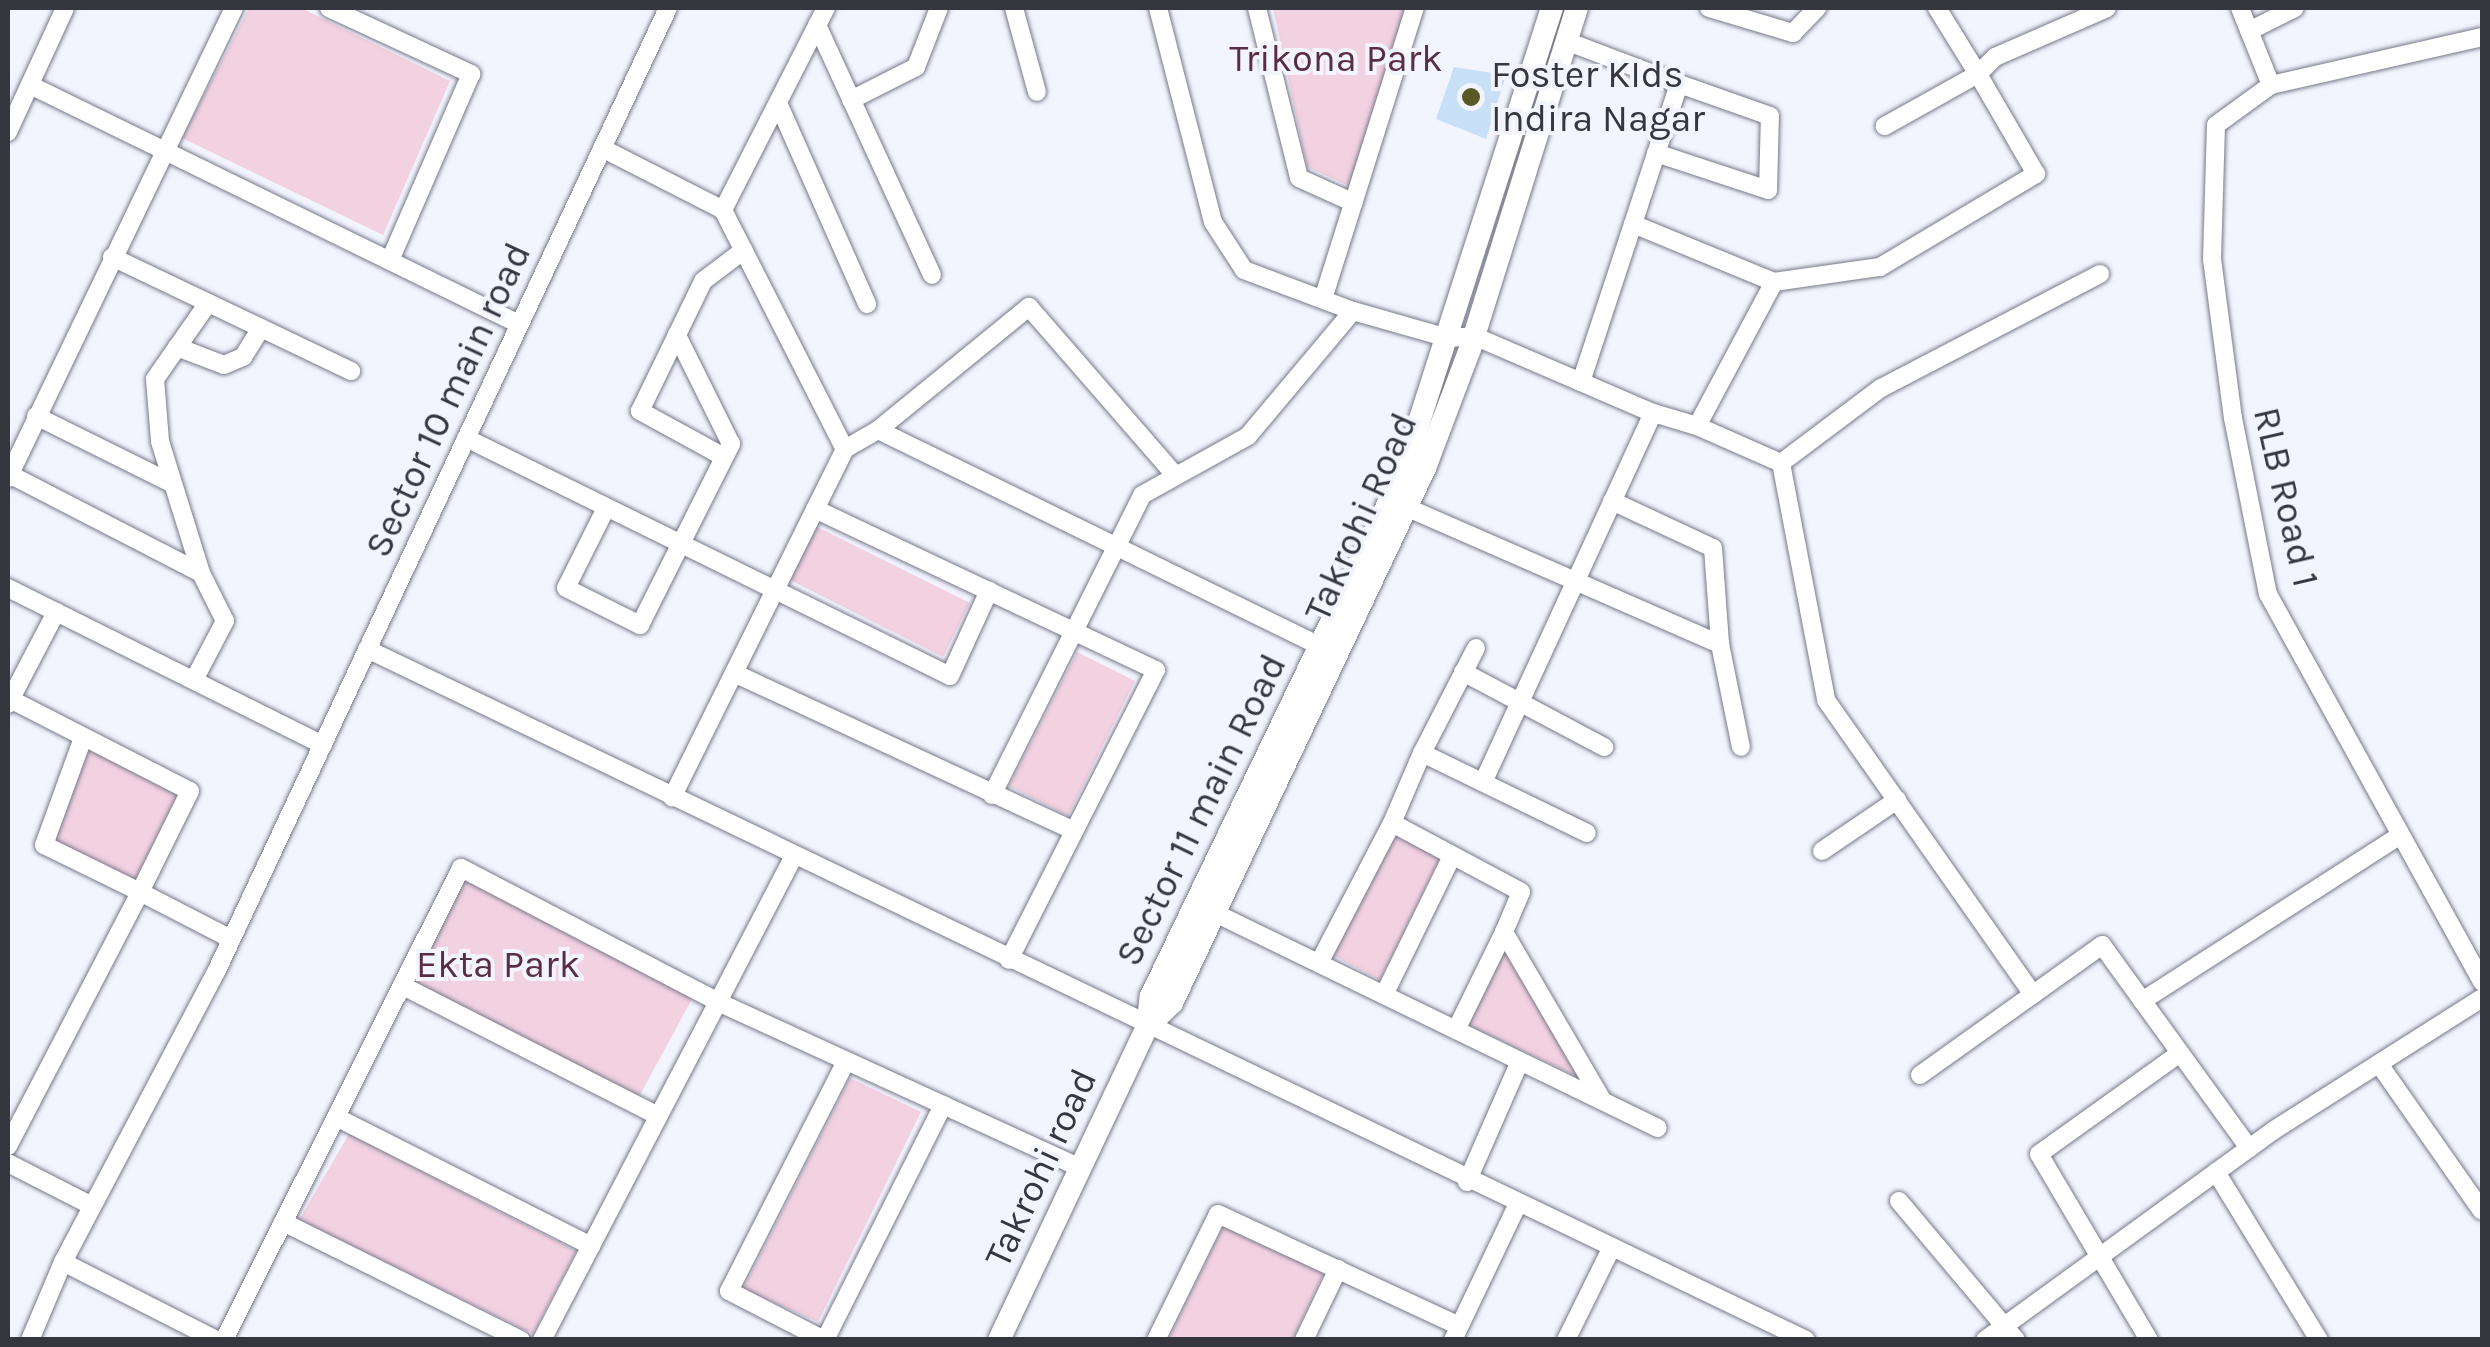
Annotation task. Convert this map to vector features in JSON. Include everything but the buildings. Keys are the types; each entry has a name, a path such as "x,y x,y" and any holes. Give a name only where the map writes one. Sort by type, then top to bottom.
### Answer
{"street":[{"path":"8,132 64,8"},
{"path":"201,573 8,476 234,8"},
{"path":"329,8 471,74 390,260"},
{"name":"Sector 10 main road","path":"30,1340 63,1262 232,940 668,8"},
{"path":"723,210 826,8"},
{"path":"851,100 916,67 939,8"},
{"path":"1014,8 1038,92"},
{"path":"1158,8 1213,222 1244,270 1354,311 1448,338 1474,336 1781,464"},
{"path":"1258,8 1299,178 1354,203"},
{"path":"1324,299 1416,8"},
{"name":"Sector 11 main Road","path":"1147,1027 1150,996 1328,650 1402,475 1552,8"},
{"name":"Takrohi Road","path":"1147,1027 1172,1004 1328,650 1406,507 1474,336 1576,8"},
{"path":"1709,8 1793,33 1816,8"},
{"path":"1633,224 1774,282 1880,267 2036,174 1937,8"},
{"path":"1885,126 1978,74 1995,57 2107,8"},
{"path":"2240,8 2270,85 2482,37"},
{"path":"2249,31 2295,8"},
{"path":"817,25 932,275"},
{"path":"1566,41 1770,116 1768,190 1656,153"},
{"path":"1580,382 1678,84"},
{"path":"30,85 165,146 520,324"},
{"name":"RLB Road 1","path":"2270,85 2216,125 2212,259 2233,418 2268,594 2398,836 2482,982"},
{"path":"778,103 868,304"},
{"path":"602,148 723,210 845,449"},
{"path":"724,457 640,411 703,281 744,250"},
{"path":"112,257 352,371"},
{"path":"1781,464 1881,388 2100,274"},
{"path":"1697,426 1774,282"},
{"path":"194,680 225,621 201,573 160,441 156,379 208,303"},
{"path":"672,797 845,449 878,430 1029,306 1176,476"},
{"path":"992,795 1113,545 1142,495 1248,436 1354,311"},
{"path":"177,347 224,365 243,357 261,328"},
{"path":"606,508 566,588 640,625 731,444 677,335"},
{"path":"1483,782 1652,413"},
{"path":"36,416 173,484"},
{"path":"878,430 1328,650"},
{"path":"466,438 950,676 990,591"},
{"path":"1781,464 1826,700 2033,994"},
{"path":"1612,501 1713,548 1720,644 1742,747"},
{"path":"1406,507 1720,644"},
{"path":"815,509 1156,670 1009,960"},
{"path":"8,588 323,745"},
{"path":"8,1146 190,791 9,702 56,612"},
{"path":"1319,963 1476,648"},
{"path":"367,650 1467,1182 1800,1338"},
{"path":"1463,672 1604,746"},
{"path":"734,673 1074,831"},
{"path":"82,738 44,845 232,940"},
{"path":"1422,752 1587,833"},
{"path":"1822,851 1896,800"},
{"path":"1392,823 1520,892 1456,1030"},
{"path":"2142,1001 2398,836"},
{"path":"542,1340 794,856"},
{"path":"1384,994 1452,856"},
{"path":"224,1340 461,868 718,1002 1080,1168"},
{"path":"1215,912 1658,1128"},
{"path":"1504,932 1602,1100"},
{"path":"1920,1074 2102,945 2249,1148"},
{"path":"402,986 658,1116"},
{"path":"1985,1340 2011,1332 2100,1256 2249,1148 2482,998"},
{"name":"Takrohi road","path":"999,1340 1147,1027"},
{"path":"2149,1340 2038,1154 2180,1053"},
{"path":"846,1061 728,1292 824,1340 943,1105"},
{"path":"1467,1182 1520,1061"},
{"path":"2379,1064 2482,1211"},
{"path":"336,1117 591,1246"},
{"path":"8,1163 92,1206"},
{"path":"2216,1172 2319,1340"},
{"path":"1899,1201 2011,1332"},
{"path":"1156,1340 1218,1214 1338,1269 1456,1332 1517,1206"},
{"path":"283,1222 521,1340"},
{"path":"1566,1340 1611,1249"},
{"path":"63,1262 216,1340"},
{"path":"1304,1340 1338,1269"}],"green space":[{"path":"249,8 301,8 450,81 383,235 182,138"},
{"name":"Trikona Park","path":"1273,8 1407,8 1349,186 1307,167"},
{"path":"817,527 970,603 943,657 790,580"},
{"path":"1077,652 1135,681 1068,816 1009,786"},
{"path":"84,742 180,790 135,880 50,842"},
{"path":"1394,831 1441,856 1380,980 1330,954"},
{"name":"Ekta Park","path":"463,876 693,997 635,1104 406,990"},
{"path":"1505,942 1585,1080 1465,1024"},
{"path":"850,1078 921,1112 818,1322 743,1289"},
{"path":"349,1134 576,1251 533,1334 299,1220"},
{"path":"1224,1225 1324,1272 1293,1339 1168,1340"}],"place":[{"name":"Foster KIds Indira Nagar","path":"1471,97"}]}
